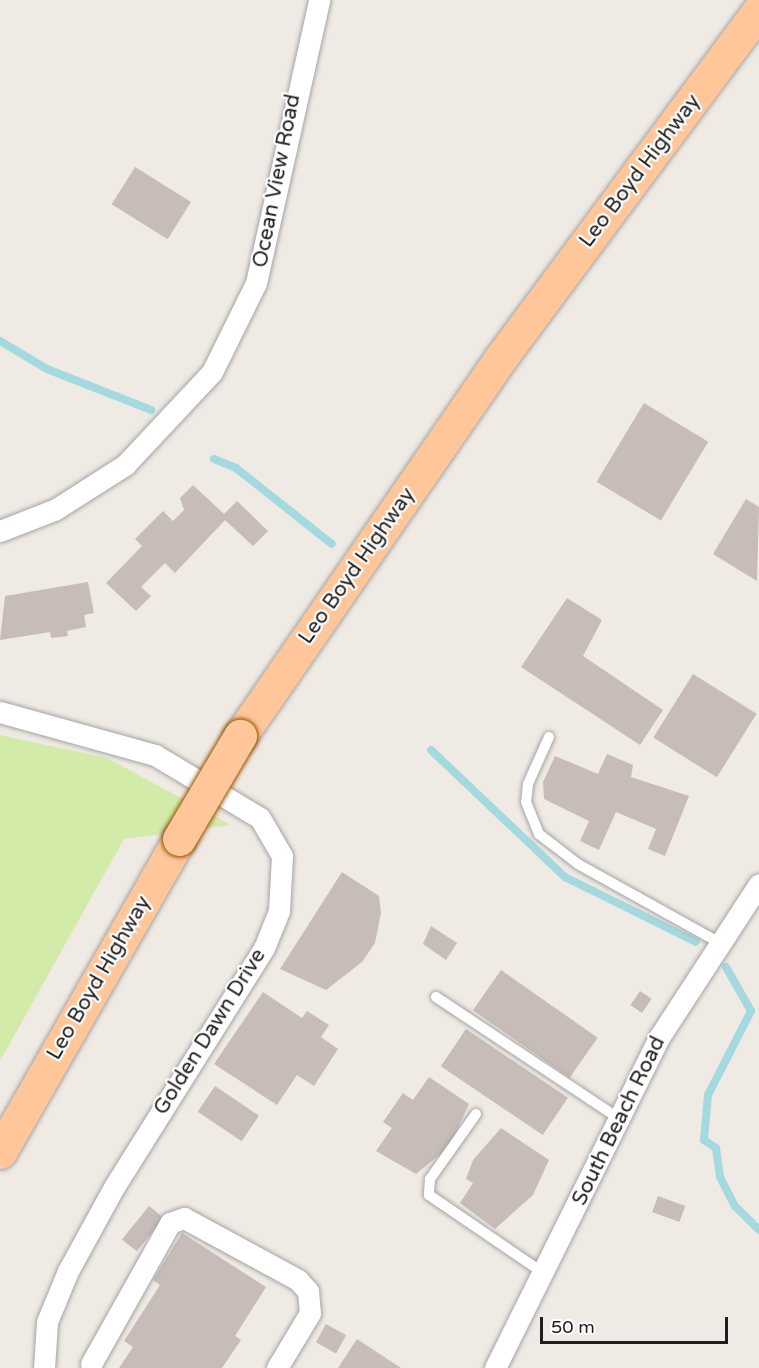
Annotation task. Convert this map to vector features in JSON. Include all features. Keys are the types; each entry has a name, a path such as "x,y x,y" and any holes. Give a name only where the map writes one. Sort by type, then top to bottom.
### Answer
{"main road":[{"name":"Leo Boyd Highway","path":"0,1152 240,736 500,359 759,10"}],"street":[{"name":"Ocean View Road","path":"0,531 57,509 126,465 212,372 256,283 319,0"},
{"name":"Golden Dawn Drive","path":"0,712 155,755 260,818 282,856 279,910 264,948 114,1187 68,1271 47,1322 44,1368"},
{"name":"South Beach Road","path":"495,1368 545,1274 618,1118 660,1036 759,884"},
{"path":"91,1364 170,1224 184,1218 288,1274 308,1291 310,1313 277,1368"}],"lane":[{"path":"549,737 528,784 526,802 539,834 578,864 720,942"},
{"path":"436,997 618,1118"},
{"path":"476,1114 430,1179 429,1195 545,1274"}],"green space":[{"path":"0,735 107,758 231,825 124,839 0,1061"}],"building":[{"path":"135,167 191,202 168,239 112,204"},
{"path":"644,403 708,442 661,520 597,482"},
{"path":"193,485 224,514 237,501 268,531 253,546 225,520 175,573 165,563 141,587 151,596 136,611 106,583 142,546 135,539 163,511 173,521 184,510 180,498"},
{"path":"746,499 759,507 757,581 713,554"},
{"path":"88,582 94,613 84,615 86,627 67,631 68,636 51,638 50,632 0,640 5,596"},
{"path":"567,598 602,620 583,656 663,710 640,745 521,667"},
{"path":"693,674 757,714 717,777 653,738"},
{"path":"607,754 633,765 631,777 689,796 665,856 648,849 656,829 616,812 599,850 580,841 589,821 544,799 543,782 555,756 598,774"},
{"path":"342,872 379,896 381,913 375,943 362,962 326,990 280,969"},
{"path":"431,926 457,943 446,960 423,944"},
{"path":"501,970 598,1038 570,1078 473,1010"},
{"path":"640,991 652,999 642,1013 630,1005"},
{"path":"263,992 302,1018 307,1011 329,1025 321,1037 338,1049 314,1086 297,1075 277,1105 214,1064"},
{"path":"466,1029 568,1098 543,1135 441,1066"},
{"path":"429,1077 469,1104 449,1147 416,1174 376,1151 392,1128 383,1122 403,1093 413,1100"},
{"path":"215,1086 259,1116 242,1141 198,1112"},
{"path":"501,1128 549,1160 533,1195 495,1229 460,1203 473,1183 466,1179 473,1160"},
{"path":"658,1196 685,1206 679,1222 652,1212"},
{"path":"149,1206 164,1218 137,1251 122,1239"},
{"path":"182,1233 266,1287 235,1336 241,1340 222,1368 119,1368 133,1347 124,1341 160,1285 153,1280"},
{"path":"326,1324 346,1335 336,1354 316,1342"},
{"path":"357,1339 401,1368 338,1368"}],"waterway":[{"path":"0,341 47,369 151,410"},
{"path":"214,459 236,468 332,544"},
{"path":"431,750 565,877 696,942"},
{"path":"726,967 751,1011 708,1095 704,1140 716,1148 720,1177 735,1206 759,1230"}]}
